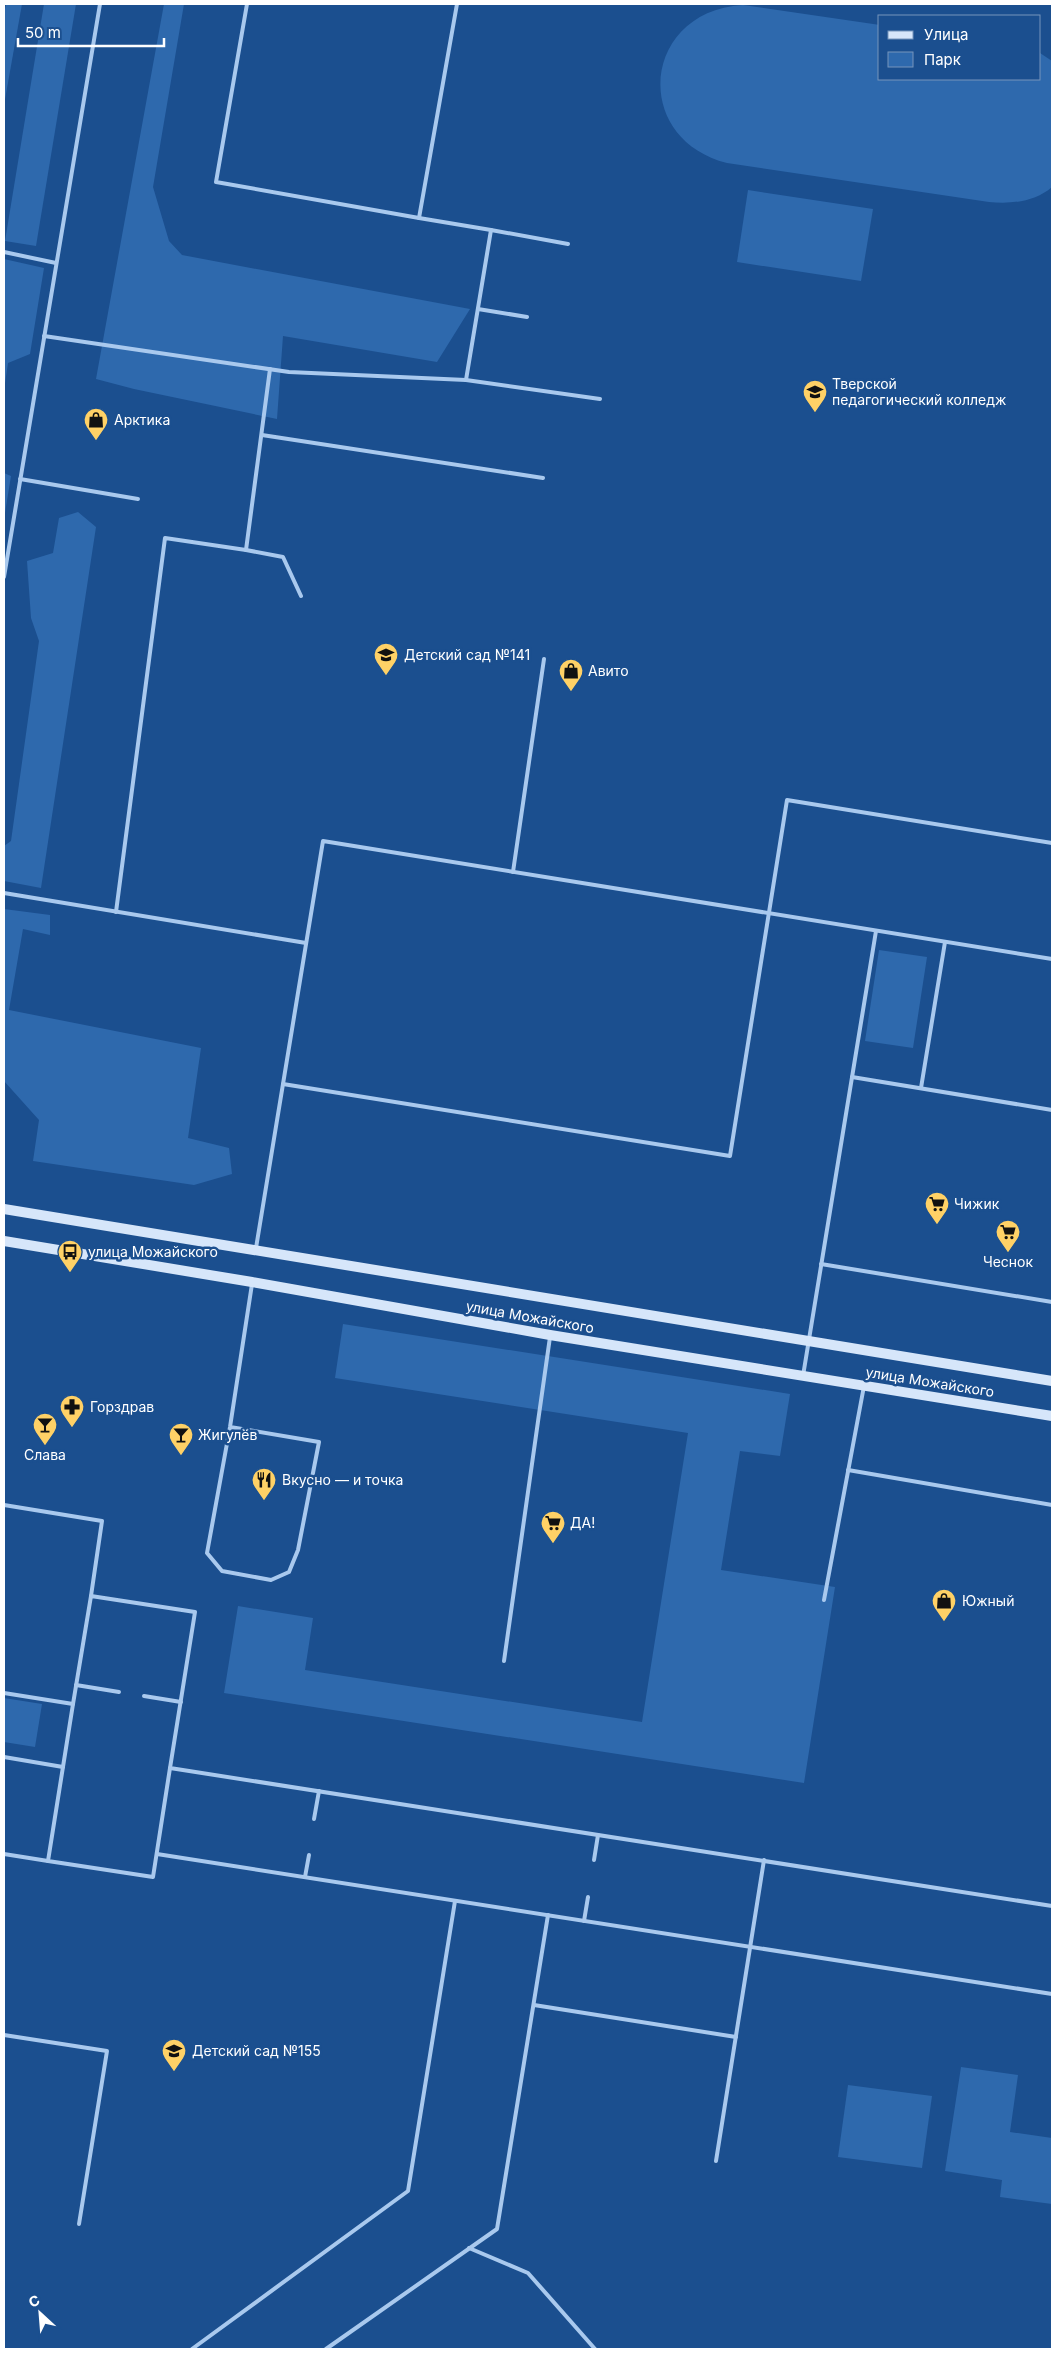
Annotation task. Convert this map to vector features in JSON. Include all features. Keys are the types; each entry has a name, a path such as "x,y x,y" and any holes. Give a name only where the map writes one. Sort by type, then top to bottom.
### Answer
{"main road":[{"name":"улица Можайского","path":"4,1209 1052,1381"},
{"name":"улица Можайского","path":"4,1241 252,1282 550,1335 1052,1416"}],"lane":[{"path":"4,577 100,4"},
{"path":"247,4 216,182 568,244"},
{"path":"419,218 457,4"},
{"path":"466,380 491,230"},
{"path":"4,252 56,263"},
{"path":"478,309 527,317"},
{"path":"44,336 289,372 466,380 600,399"},
{"path":"246,550 270,369"},
{"path":"262,435 544,478"},
{"path":"20,479 138,499"},
{"path":"116,912 165,538 282,557 301,596"},
{"path":"513,872 544,659"},
{"path":"283,1084 730,1156 787,800 1052,843"},
{"path":"255,1250 322,841 1052,959"},
{"path":"4,893 306,943"},
{"path":"803,1376 876,931"},
{"path":"920,1088 945,942"},
{"path":"852,1077 1052,1110"},
{"path":"821,1264 1052,1302"},
{"path":"230,1427 319,1442 298,1550 289,1572 271,1580 222,1571 207,1553 230,1427 252,1282"},
{"path":"504,1661 550,1335"},
{"path":"824,1600 864,1386"},
{"path":"848,1470 1052,1505"},
{"path":"4,1505 102,1521 48,1861"},
{"path":"4,1854 153,1877 195,1612 90,1596"},
{"path":"76,1685 118,1692"},
{"path":"4,1693 73,1704"},
{"path":"144,1696 181,1702"},
{"path":"4,1757 64,1767"},
{"path":"170,1768 1052,1906"},
{"path":"314,1819 319,1791"},
{"path":"594,1860 598,1835"},
{"path":"157,1854 1052,1994"},
{"path":"305,1877 309,1854"},
{"path":"716,2161 764,1860"},
{"path":"584,1921 588,1897"},
{"path":"192,2349 408,2191 455,1901"},
{"path":"326,2349 497,2229 548,1916"},
{"path":"534,2005 736,2037"},
{"path":"4,2035 107,2051 79,2224"},
{"path":"469,2248 528,2273 595,2349"}],"green space":[{"path":"6,4 22,4 4,105 4,15"},
{"path":"44,4 76,4 36,246 5,241"},
{"path":"164,4 184,4 153,187 169,241 182,255 470,309 437,362 283,336 277,419 134,389 96,379"},
{"path":"743,5 878,25 878,80 1041,80 1041,54 1052,61 1052,187 1038,196 1022,201 1006,203 989,202 727,163 696,149 674,129 663,104 661,77 668,51 684,29 709,12"},
{"path":"748,190 873,209 861,281 737,262"},
{"path":"4,259 44,268 30,354 8,363 4,390"},
{"path":"4,473 11,476 4,519"},
{"path":"78,512 96,527 41,888 4,881 4,846 11,841 39,641 31,618 27,561 53,553 59,518"},
{"path":"4,909 50,915 50,935 23,929 9,1010 201,1048 188,1138 229,1148 232,1174 194,1185 33,1161 39,1120 4,1081"},
{"path":"879,950 927,957 913,1048 865,1041"},
{"path":"343,1324 790,1394 780,1456 740,1451 721,1570 835,1587 804,1783 224,1693 238,1606 313,1618 305,1670 642,1722 688,1433 335,1378"},
{"path":"4,1698 42,1704 35,1747 4,1742"},
{"path":"961,2067 1018,2075 1010,2132 1052,2138 1052,2204 1000,2197 1002,2180 945,2171"},
{"path":"848,2085 932,2096 922,2168 838,2157"}],"place":[{"name":"Тверской педагогический колледж","path":"815,413"},
{"name":"Арктика","path":"96,441"},
{"name":"Детский сад №141","path":"386,676"},
{"name":"Авито","path":"571,692"},
{"name":"Чижик","path":"937,1225"},
{"name":"Чеснок","path":"1008,1253"},
{"name":"улица Можайского","path":"70,1273"},
{"name":"Горздрав","path":"72,1428"},
{"name":"Слава","path":"45,1446"},
{"name":"Жигулёв","path":"181,1456"},
{"name":"Вкусно — и точка","path":"264,1501"},
{"name":"ДА!","path":"553,1544"},
{"name":"Южный","path":"944,1622"},
{"name":"Детский сад №155","path":"174,2072"}]}
